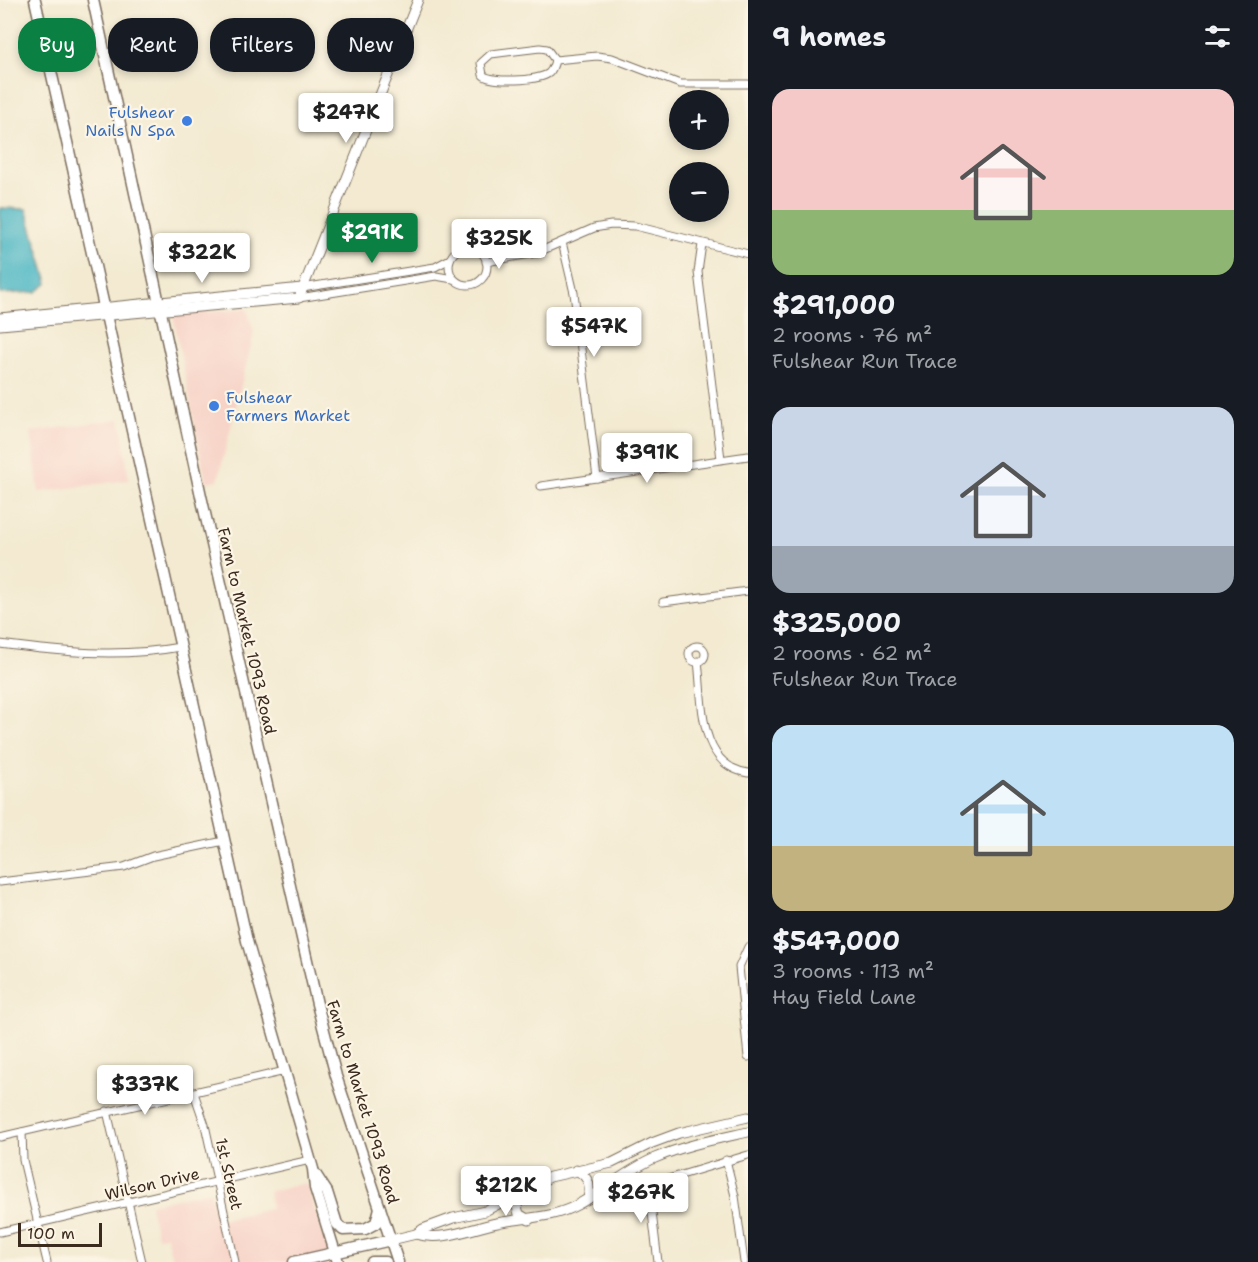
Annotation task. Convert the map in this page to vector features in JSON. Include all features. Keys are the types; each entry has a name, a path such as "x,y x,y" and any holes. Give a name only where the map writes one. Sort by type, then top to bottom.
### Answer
{"main road":[{"path":"35,0 247,941 312,1165 315,1188 336,1257"},
{"name":"Farm to Market 1093 Road","path":"93,0 201,496 317,1004 336,1077 398,1262"},
{"path":"312,1165 327,1192 337,1224 343,1230 365,1229 376,1223 380,1208"},
{"path":"294,1262 336,1257 391,1240"},
{"path":"372,1262 386,1262"}],"street":[{"path":"301,293 418,0"},
{"path":"540,48 547,49 555,60 554,67 544,75 494,81 488,80 481,70 484,57 491,54 540,48"},
{"path":"555,60 597,56 612,58 680,84 748,84"},
{"path":"486,262 526,256 594,228 623,225 748,254"},
{"path":"562,242 573,293 597,478"},
{"path":"702,244 698,272 721,459"},
{"path":"0,325 161,306 301,293 436,276 453,279 464,285 476,284 485,275 486,262 481,253 472,248 461,248 450,259 435,267 301,293"},
{"path":"450,259 449,269 453,279"},
{"path":"0,318 105,312"},
{"path":"541,486 748,456"},
{"path":"663,602 748,591"},
{"path":"0,644 103,655 142,654 180,647"},
{"path":"698,662 707,735 712,749 726,765 748,773"},
{"path":"0,882 124,867 153,856 224,841"},
{"path":"748,947 739,967 748,1057"},
{"path":"0,1137 285,1071"},
{"name":"1st Street","path":"194,1093 235,1262"},
{"path":"107,1111 142,1262"},
{"path":"391,1240 417,1234 423,1229 485,1211 542,1181 576,1170 612,1163 664,1138 748,1117"},
{"path":"22,1132 23,1160 47,1262"},
{"path":"417,1234 425,1237 449,1234 500,1222 529,1220 568,1209 588,1199 613,1180 654,1158 684,1147 748,1132"},
{"path":"658,1262 652,1188 658,1182 748,1155"},
{"path":"726,1160 735,1196 744,1262"},
{"name":"Wilson Drive","path":"0,1232 217,1183 312,1165"},
{"path":"576,1170 585,1174 589,1181 588,1199"},
{"path":"517,1196 519,1214 529,1220"}],"shaded area":[{"name":"Fulshear Farmers Market","path":"247,309 254,332 218,480 206,482 173,315"},
{"path":"120,419 129,480 39,492 31,432"},
{"path":"306,1183 333,1262 173,1262 166,1236 157,1237 150,1204 210,1191 217,1220 271,1209 269,1191"}],"water":[{"path":"0,208 26,209 48,283 36,292 0,294"}],"place":[{"name":"Fulshear Nails N Spa","path":"187,121"},
{"name":"Fulshear Farmers Market","path":"214,406"}]}
